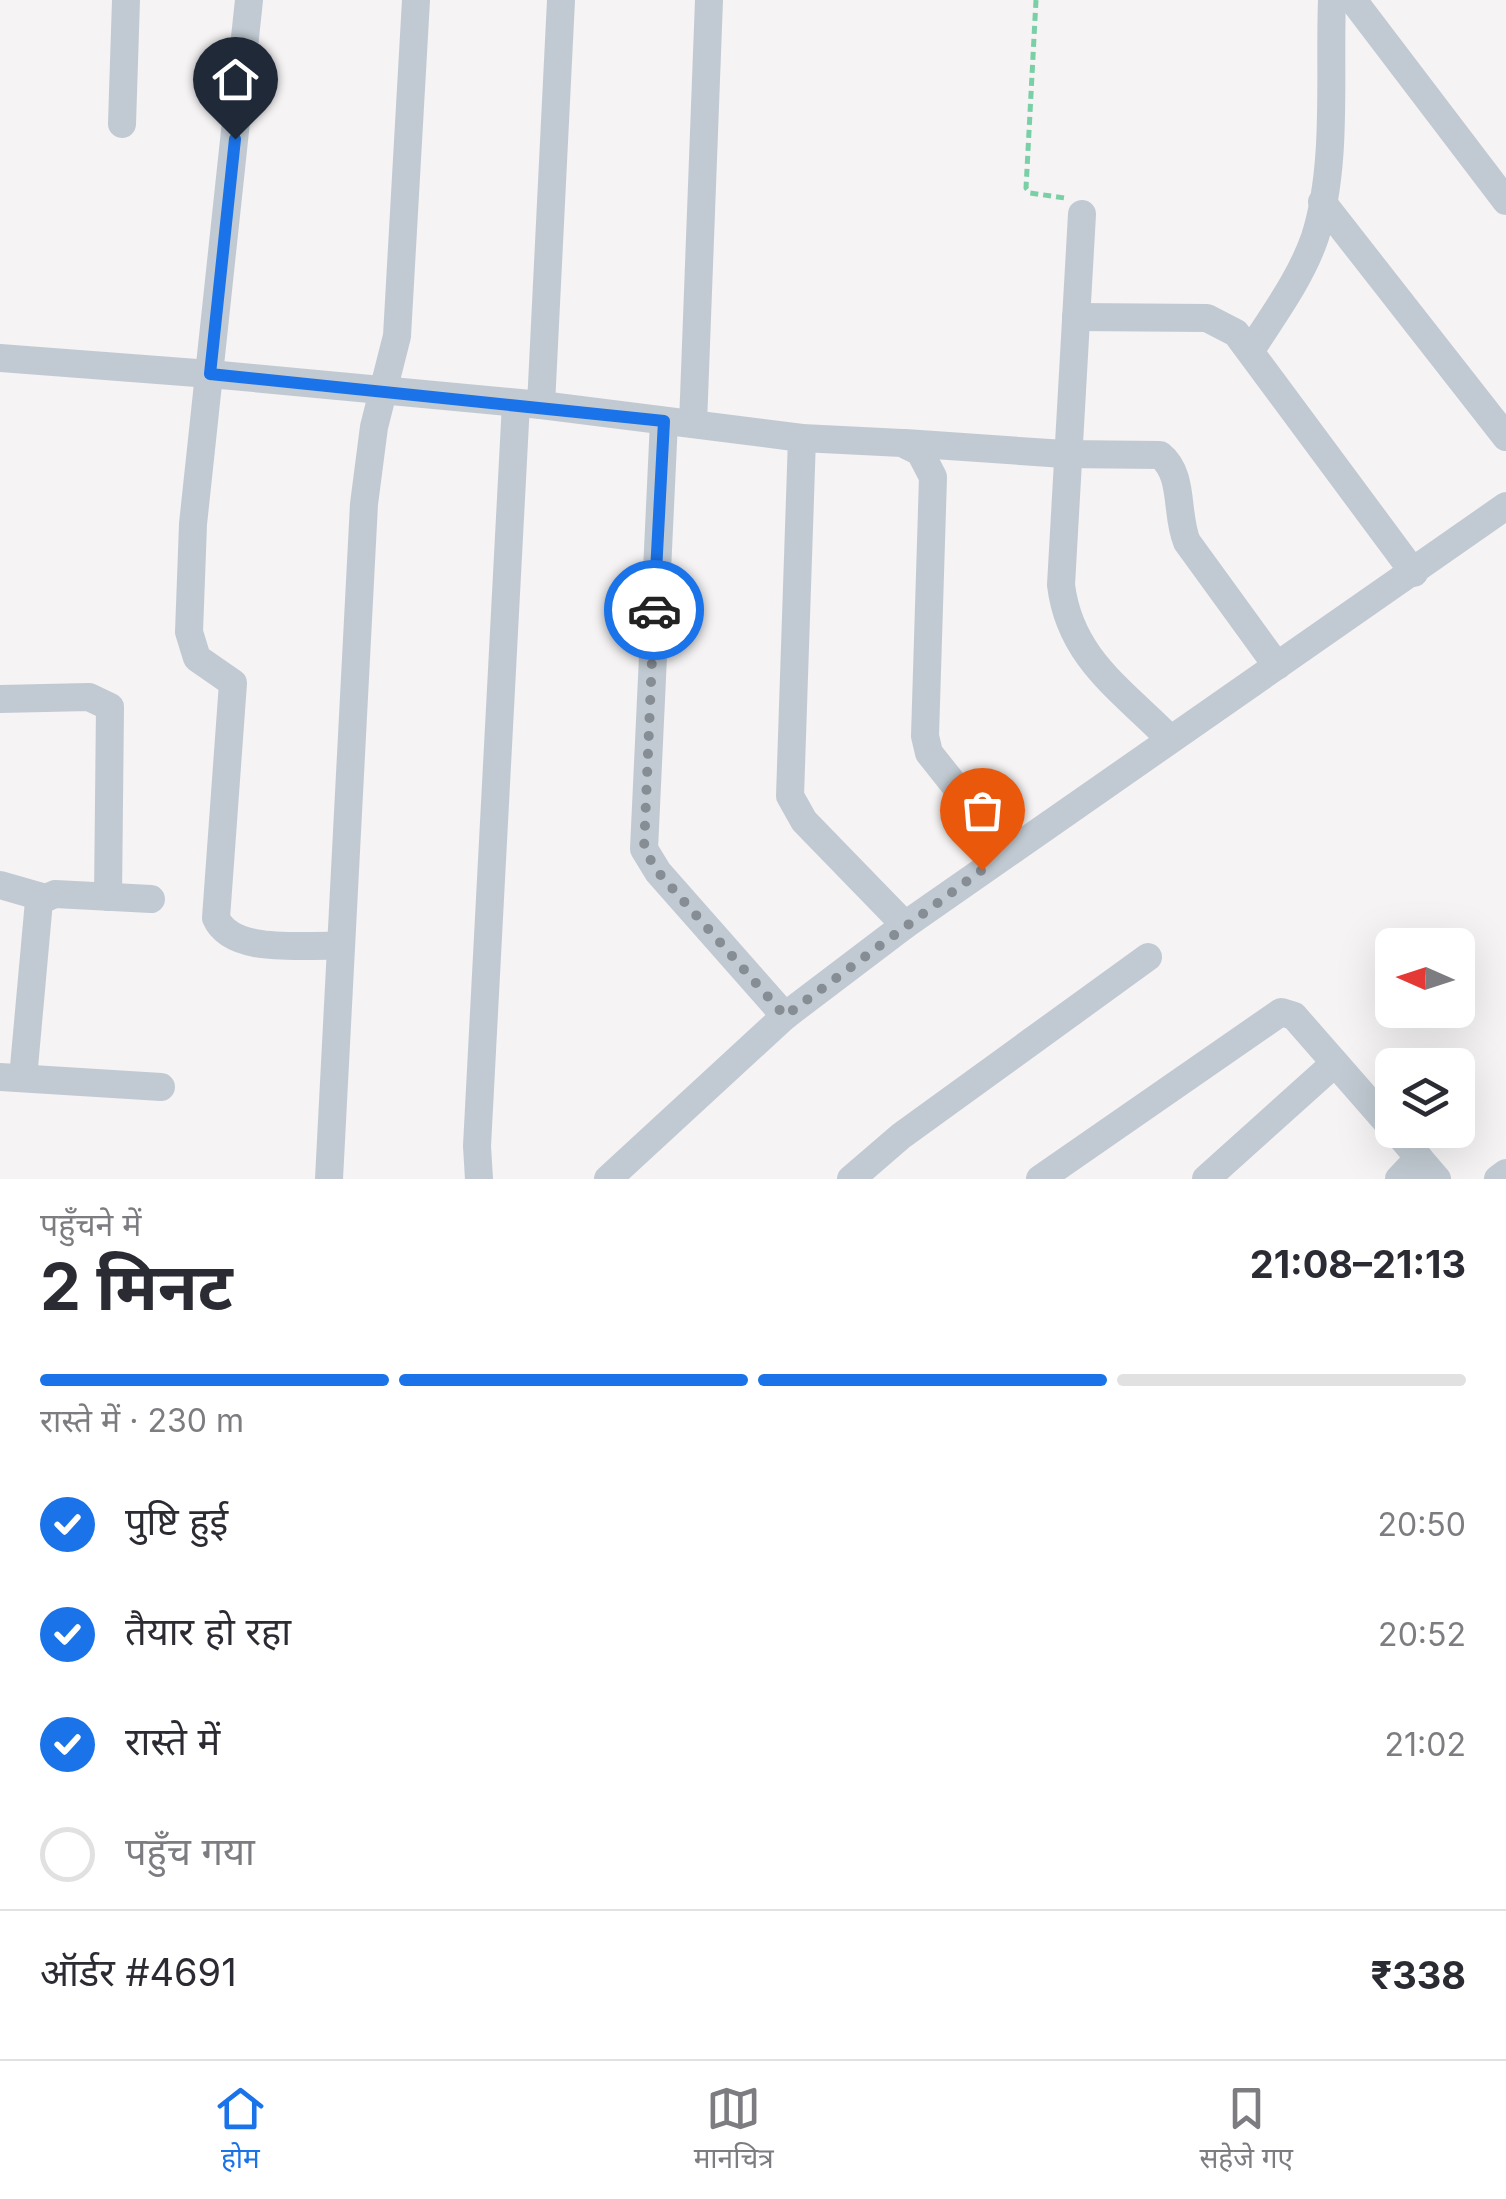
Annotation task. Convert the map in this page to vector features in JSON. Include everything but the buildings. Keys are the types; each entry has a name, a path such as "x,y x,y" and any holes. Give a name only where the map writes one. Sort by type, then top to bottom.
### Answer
{"street":[{"path":"122,124 126,0"},
{"path":"248,0 193,524 189,632 197,658 233,683 216,918 230,937 248,942 340,946"},
{"path":"329,1179 364,504 383,392 393,362 403,264 416,0"},
{"path":"479,1179 476,1146 562,0"},
{"path":"693,424 709,0"},
{"path":"1251,350 1295,282 1315,235 1322,202 1332,0"},
{"path":"1353,0 1506,201"},
{"path":"1322,202 1506,437"},
{"path":"1082,214 1061,586 1065,617 1082,650 1170,739"},
{"path":"1076,317 1207,318 1221,322 1251,350 1414,572"},
{"path":"0,358 529,404 802,438 1069,453 1142,452 1167,460 1175,476 1181,528 1187,542 1277,666"},
{"path":"664,421 644,849 658,872 785,1016"},
{"path":"802,438 790,796 804,822 904,925"},
{"path":"902,443 920,452 933,478 925,736 929,753 1007,852"},
{"path":"608,1179 785,1016 904,925 1506,506"},
{"path":"0,699 89,697 110,707 108,897"},
{"path":"0,885 42,898 151,898"},
{"path":"42,898 34,914 12,1078 161,1087"},
{"path":"851,1179 901,1136 1148,957"},
{"path":"1040,1179 1273,1014 1294,1016 1375,1108"},
{"path":"1206,1179 1335,1063"},
{"path":"1399,1179 1428,1168 1411,1148"},
{"path":"1498,1179 1506,1174"}],"path":[{"path":"1036,0 1026,188 1038,196 1075,198 1082,214"}],"way so far":[{"path":"654,610 644,849 658,872 785,1016 982,870"}],"route":[{"path":"235,139 210,374 541,405 664,421 654,610"}]}
